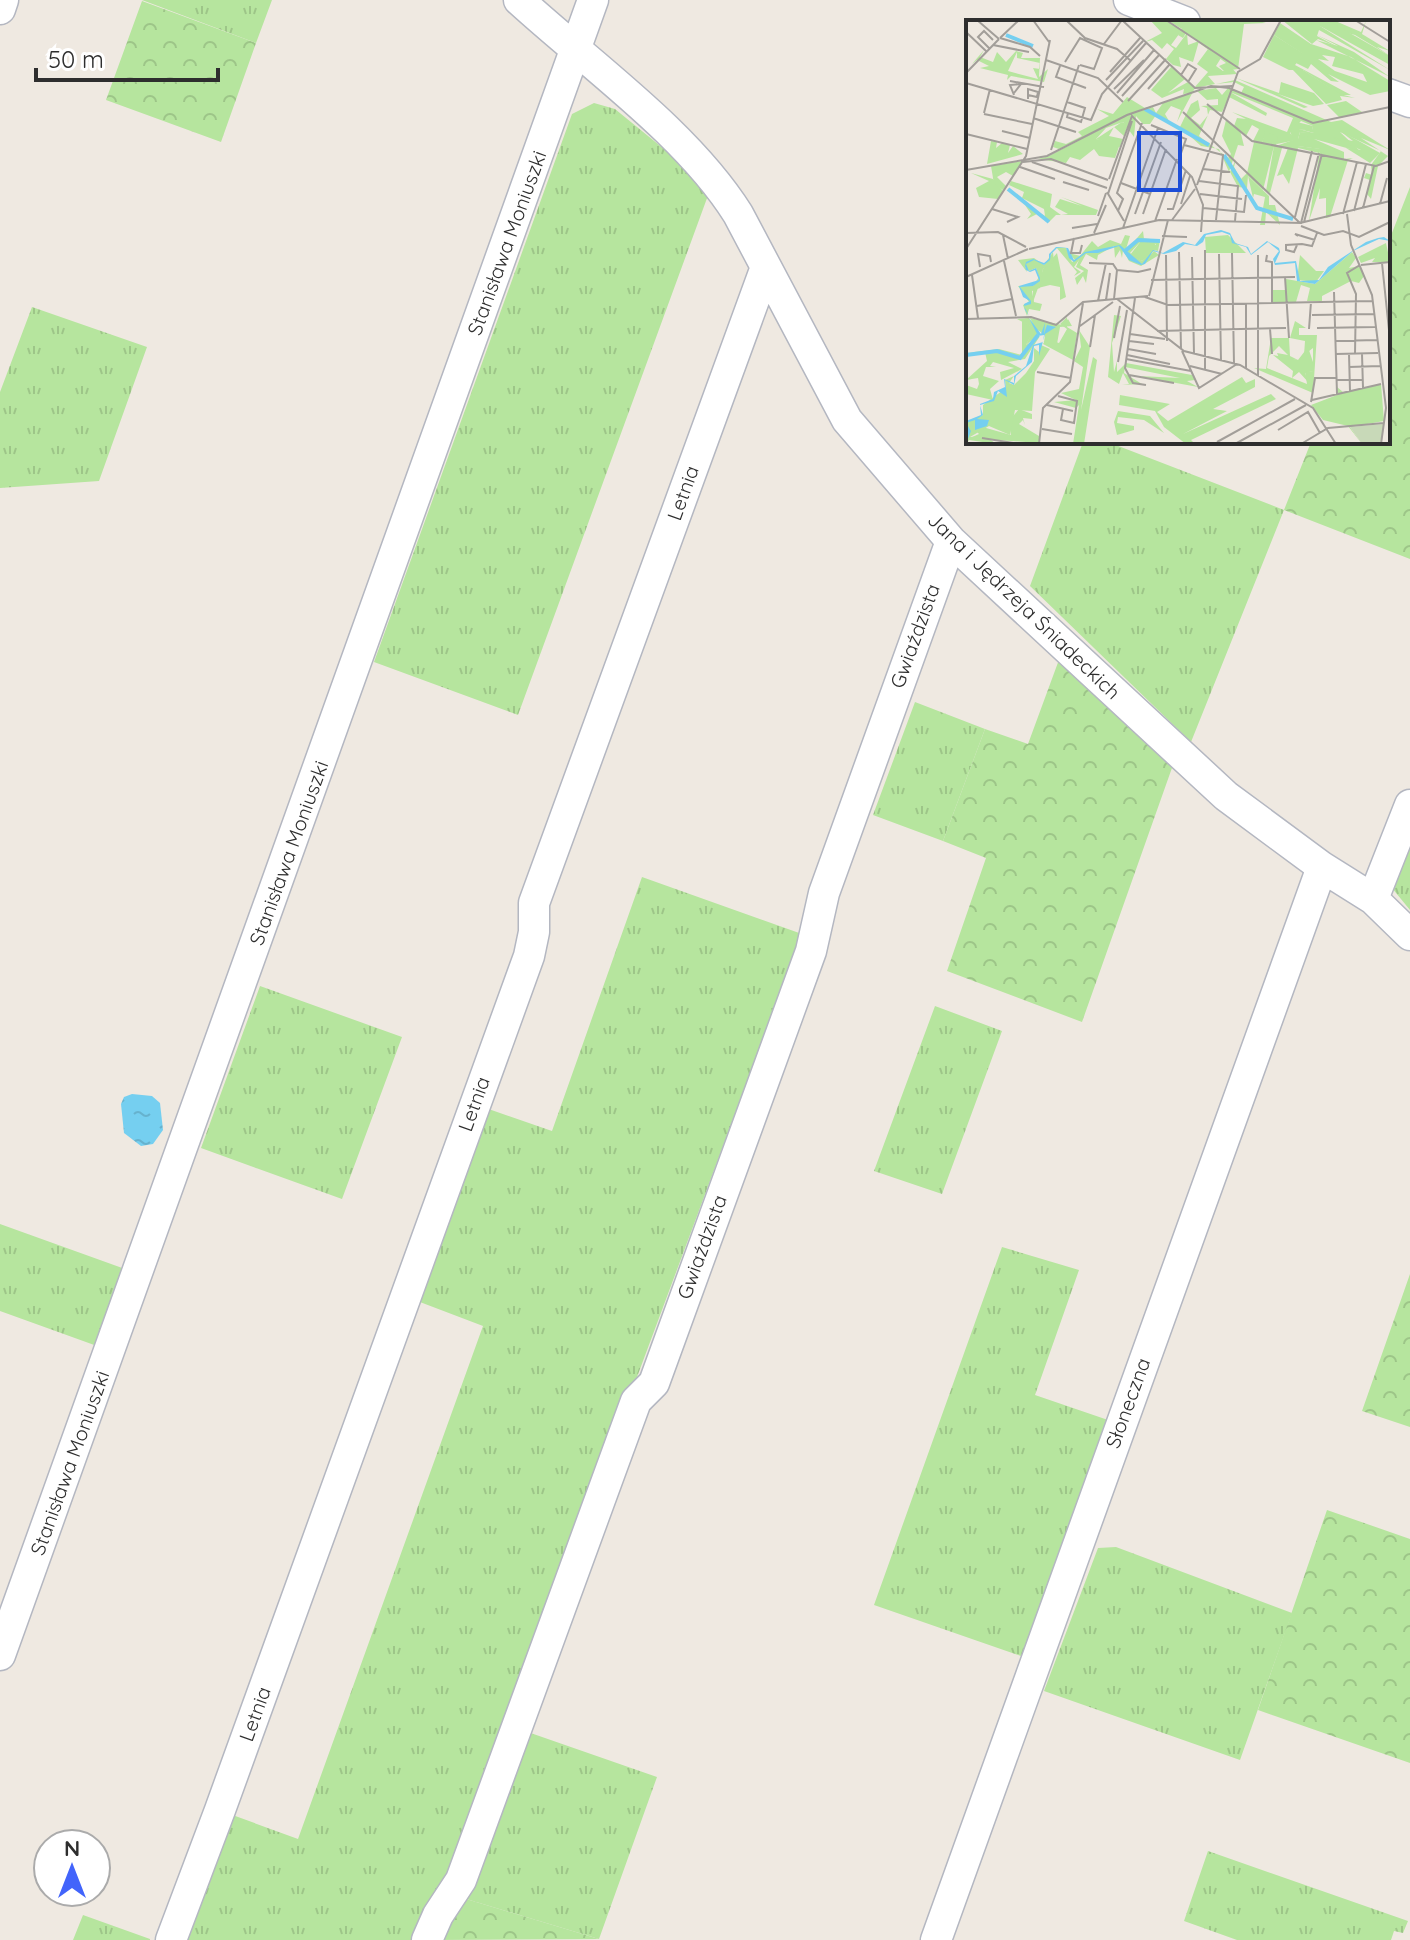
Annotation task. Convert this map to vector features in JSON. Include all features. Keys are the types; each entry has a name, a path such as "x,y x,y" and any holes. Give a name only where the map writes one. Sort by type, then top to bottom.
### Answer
{"street":[{"path":"0,9 3,0"},
{"name":"Jana i Jędrzeja Śniadeckich","path":"519,0 642,108 723,190 847,420 951,541 1226,796 1322,867 1373,899 1410,935"},
{"name":"Stanisława Moniuszki","path":"0,1655 593,0"},
{"path":"1129,0 1180,20"},
{"path":"1390,95 1410,102"},
{"name":"Letnia","path":"171,1940 226,1796 475,1098 529,956 534,932 534,903 766,267"},
{"name":"Gwiaździsta","path":"427,1940 438,1915 461,1880 636,1401 654,1383 811,951 824,893 951,541"},
{"path":"1373,899 1410,805"},
{"name":"Słoneczna","path":"936,1940 1322,867"}],"green space":[{"path":"142,0 272,0 256,43"},
{"path":"142,1 256,43 221,142 106,100"},
{"path":"594,103 615,109 710,190 518,715 374,662 572,114"},
{"path":"1410,187 1410,559 1284,510 1310,444 1390,444 1390,238"},
{"path":"32,307 147,347 99,481 0,488 0,392"},
{"path":"1082,444 1113,444 1284,510 1191,742 1030,586"},
{"path":"1060,657 1173,765 1082,1022 947,971 986,858 943,841 985,729 1028,744"},
{"path":"915,702 985,729 943,841 873,815"},
{"path":"1410,825 1410,910 1387,882"},
{"path":"642,877 802,934 443,1898 416,1940 181,1940 227,1813 298,1839 483,1326 412,1299 480,1106 552,1131"},
{"path":"260,986 402,1037 342,1199 201,1148"},
{"path":"935,1006 1002,1031 942,1194 874,1171"},
{"path":"0,1224 125,1269 97,1346 0,1311"},
{"path":"1002,1247 1079,1270 1035,1395 1108,1420 1024,1657 874,1605"},
{"path":"1410,1274 1410,1427 1362,1411"},
{"path":"1327,1510 1410,1539 1410,1763 1258,1710"},
{"path":"1116,1547 1292,1613 1240,1760 1044,1691 1098,1548"},
{"path":"522,1730 657,1777 599,1939 463,1898"},
{"path":"1208,1851 1408,1921 1403,1933 1394,1931 1391,1940 1237,1940 1184,1921"},
{"path":"463,1898 599,1939 435,1940"},
{"path":"83,1915 150,1939 150,1940 73,1940"}],"water":[{"path":"132,1094 152,1096 160,1103 163,1130 153,1144 141,1146 124,1133 121,1104 124,1097"}]}
